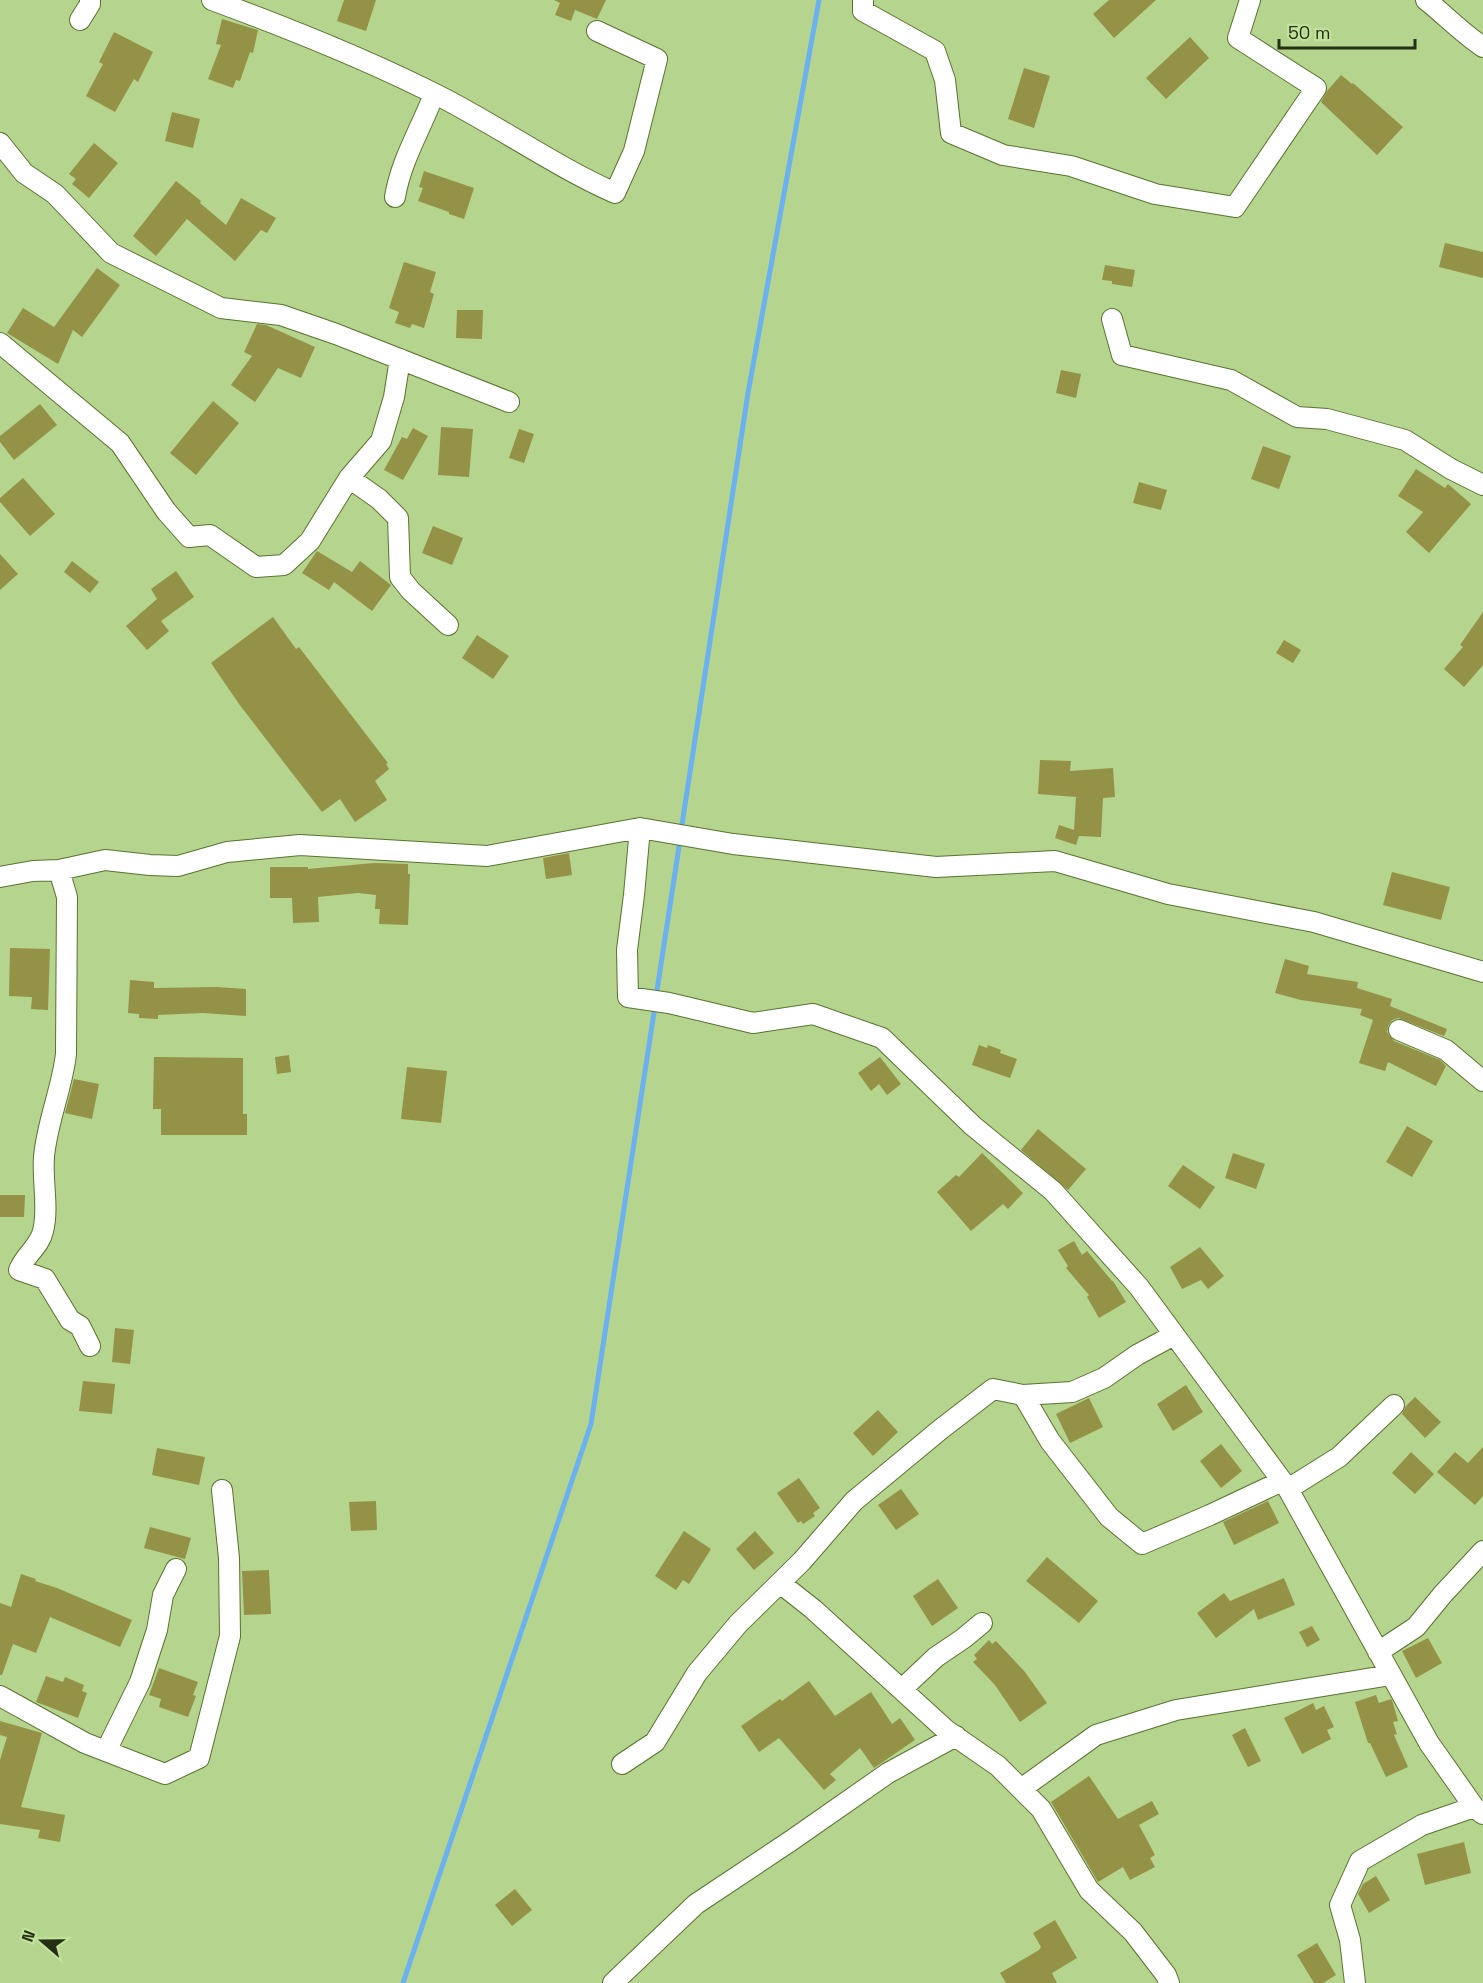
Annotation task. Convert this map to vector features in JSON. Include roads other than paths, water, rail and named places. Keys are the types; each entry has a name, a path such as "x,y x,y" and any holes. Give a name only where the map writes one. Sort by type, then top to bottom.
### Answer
{"street":[{"path":"80,20 90,0"},
{"path":"212,0 296,31 434,94 512,136 584,179 615,193 634,151 657,59 597,31"},
{"path":"863,0 863,11 935,51 945,80 951,133 1003,155 1071,166 1155,194 1235,207 1316,88 1238,38 1250,0"},
{"path":"1426,0 1444,14 1461,32 1483,47"},
{"path":"395,197 398,177 434,94"},
{"path":"1,147 24,173 55,194 111,254 221,308 281,315 336,334 508,402"},
{"path":"1112,319 1122,355 1231,380 1298,417 1327,419 1405,440 1451,469 1483,485"},
{"path":"0,343 120,443 166,511 189,537 210,535 256,567 284,565 310,541 349,478 381,441 394,397 400,359"},
{"path":"349,478 379,499 398,518 400,577 411,591 448,625"},
{"path":"640,828 627,950 628,997 669,1003 753,1023 813,1014 882,1038 973,1126 1053,1191 1139,1287 1285,1485 1429,1743 1479,1810 1422,1825 1360,1861 1340,1905 1350,1940 1355,1983"},
{"path":"0,877 33,871 59,870 105,860 178,866 227,852 300,845 487,856 640,828 733,844 936,867 1055,861 1168,894 1314,922 1483,972"},
{"path":"10,1270 23,1260 43,1233 45,1218 44,1156 64,1073 67,897 59,870"},
{"path":"1399,1030 1446,1050 1483,1081"},
{"path":"10,1270 45,1280 70,1320 80,1326 90,1346"},
{"path":"622,1764 655,1742 697,1673 738,1624 802,1561 854,1502 941,1428 993,1389 1023,1395 1072,1392 1104,1378 1137,1355 1174,1335"},
{"path":"1023,1395 1050,1441 1109,1517 1142,1544 1285,1485 1339,1456 1394,1405"},
{"path":"0,1696 85,1743 165,1774 199,1758 230,1636 229,1558 222,1490"},
{"path":"1378,1652 1416,1627 1483,1551"},
{"path":"106,1751 140,1682 157,1630 163,1595 176,1569"},
{"path":"780,1583 813,1609 946,1730 998,1766 1041,1809 1089,1890 1133,1932 1166,1975 1169,1983"},
{"path":"902,1689 936,1657 982,1623"},
{"path":"1021,1789 1096,1735 1176,1710 1391,1675"},
{"path":"613,1983 696,1904 888,1773 956,1736"}],"waterway":[{"path":"681,831 748,393 819,0"},
{"path":"656,997 680,840"},
{"path":"403,1983 591,1424 655,1006"}]}
